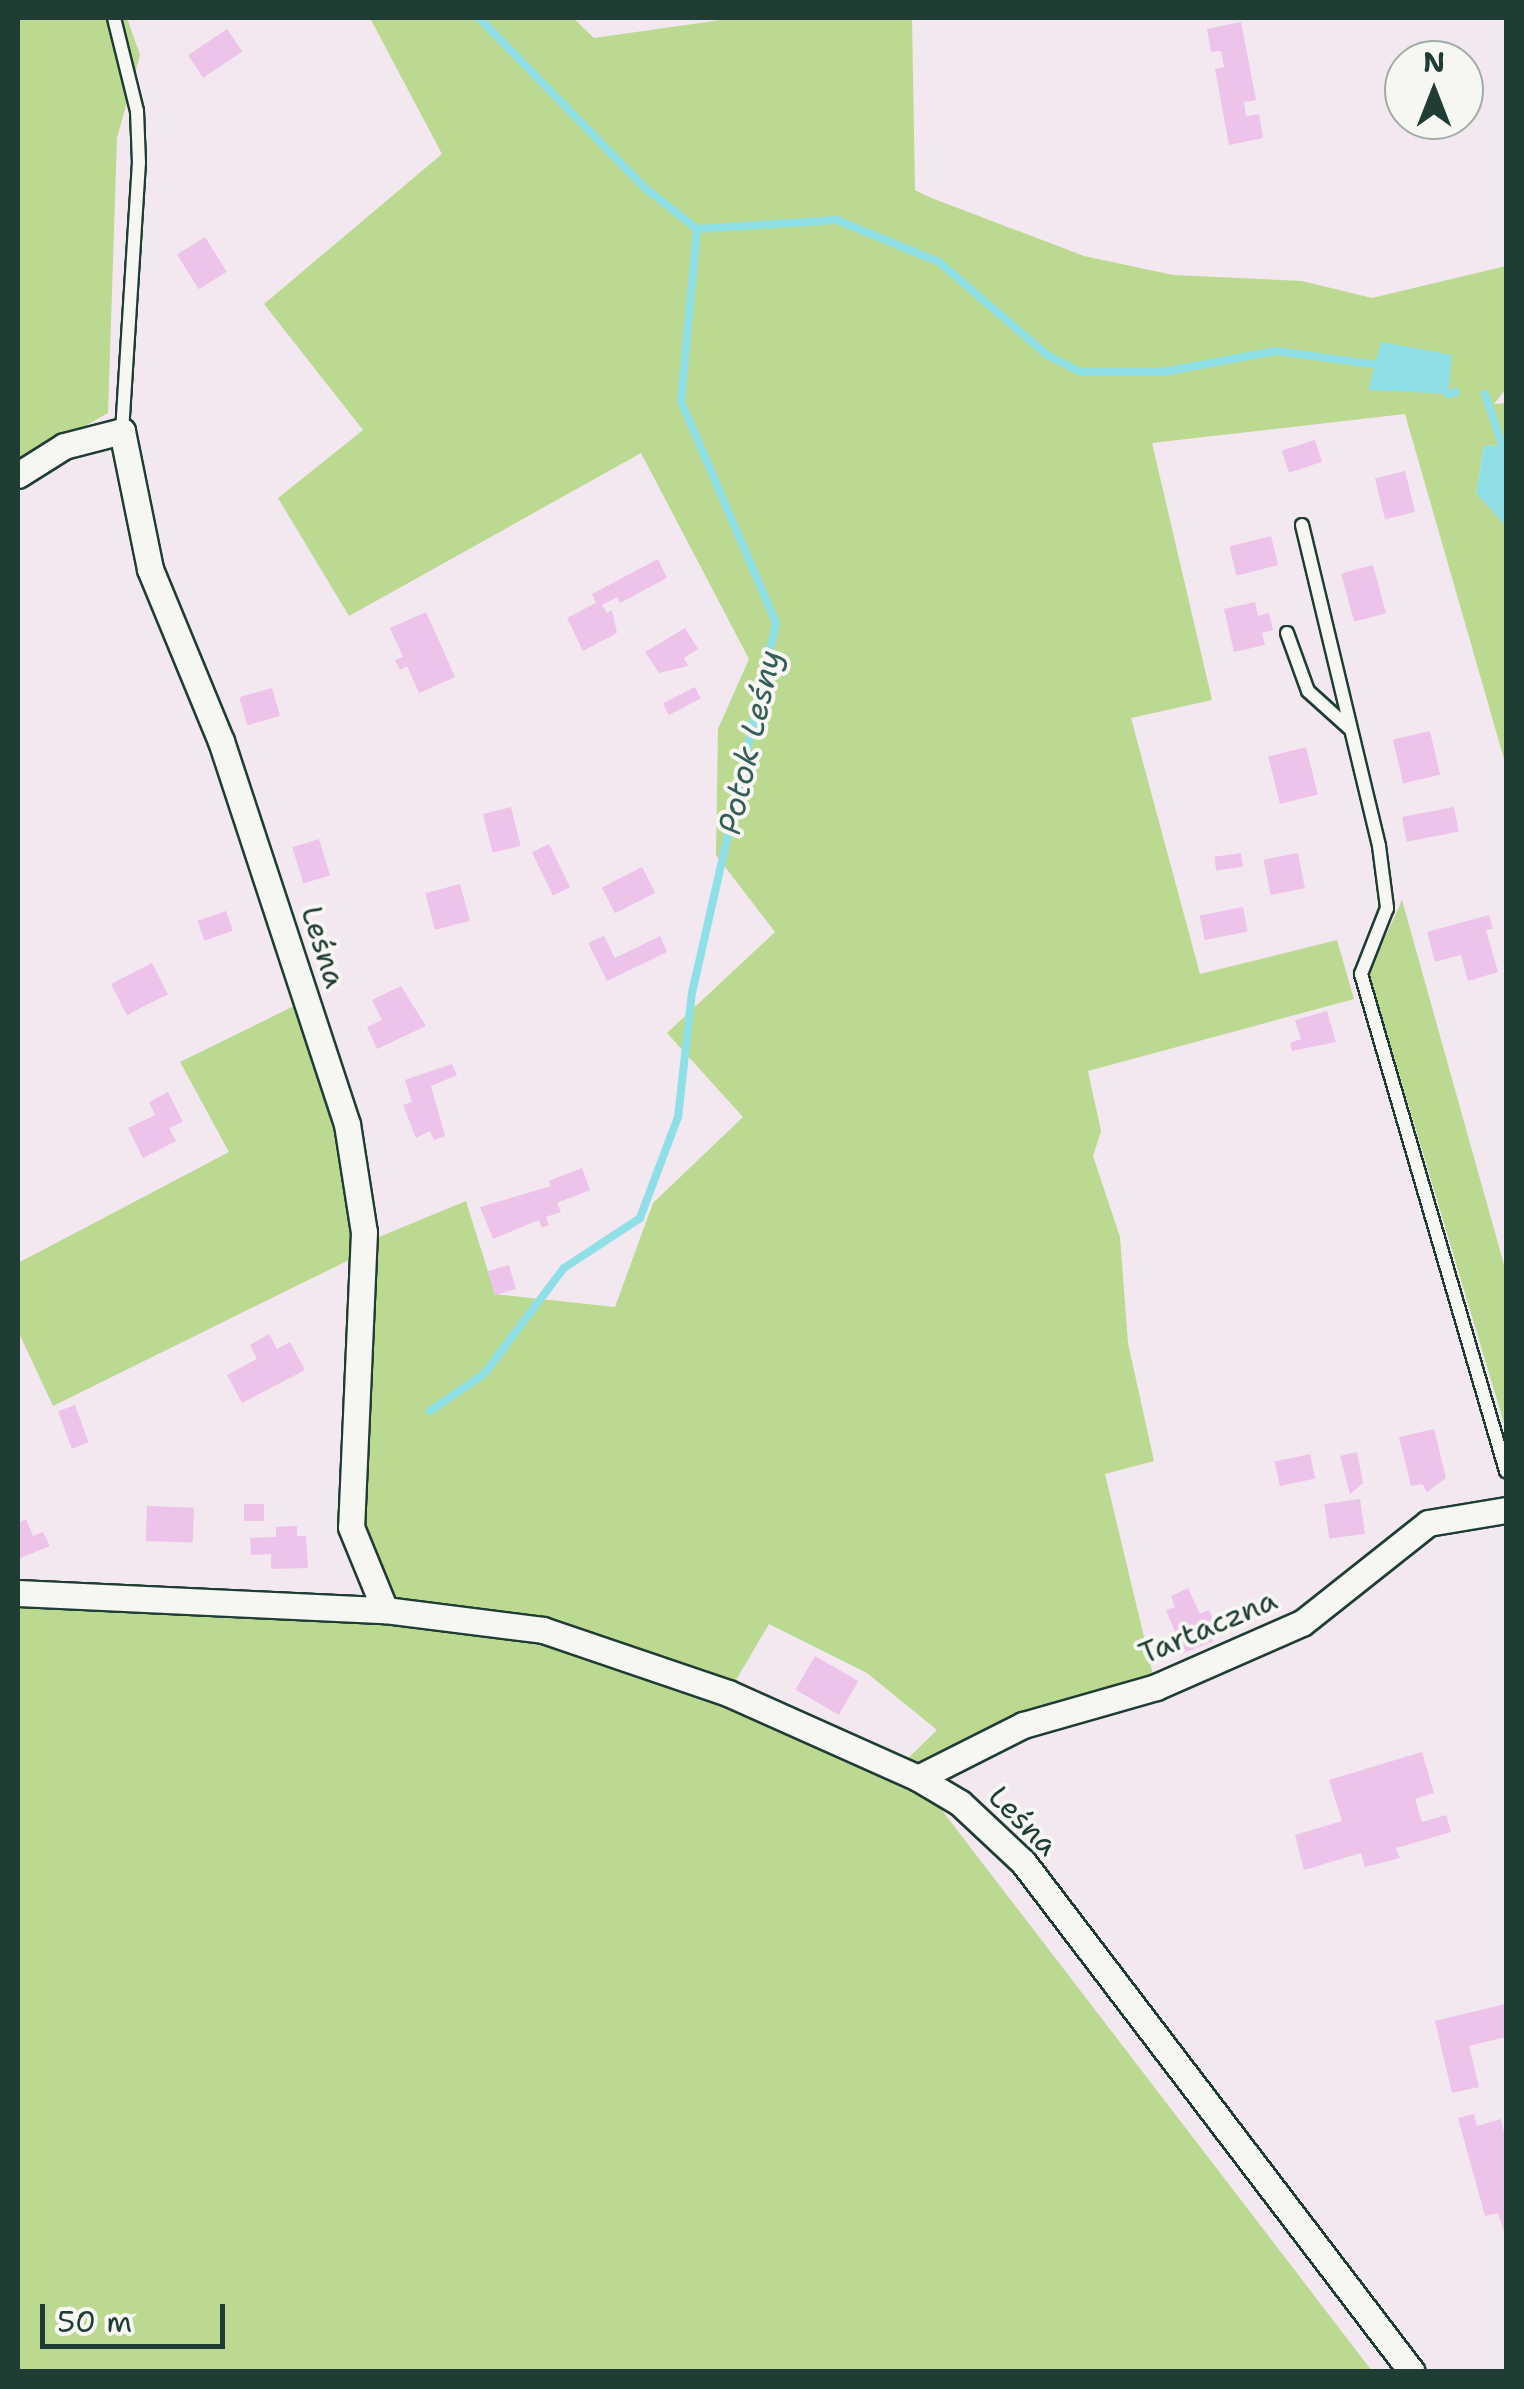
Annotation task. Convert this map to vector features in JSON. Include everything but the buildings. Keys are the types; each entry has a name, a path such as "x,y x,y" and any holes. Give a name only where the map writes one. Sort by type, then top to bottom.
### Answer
{"street":[{"path":"18,475 64,446 122,430"},
{"name":"Leśna","path":"122,430 150,569 221,741 347,1124 364,1232 351,1526 384,1610"},
{"name":"Tartaczna","path":"918,1778 1023,1725 1156,1687 1302,1623 1428,1523 1506,1510"},
{"name":"Leśna","path":"18,1594 384,1610 493,1622 596,1645 827,1734 918,1778 960,1804 1023,1862 1412,2372"}],"lane":[{"path":"114,18 137,112 140,162 122,430"},
{"path":"1302,525 1387,908 1361,974 1506,1471"},
{"path":"1287,633 1308,691 1350,729"}],"green space":[{"path":"18,18 127,18 140,55 117,138 108,413 18,464"},
{"path":"370,18 573,18 594,38 735,18 912,18 915,190 929,197 1084,256 1173,275 1302,281 1372,298 1506,266 1506,389 1494,404 1506,403 1506,445 1484,446 1476,493 1506,526 1506,766 1405,414 1152,443 1212,700 1131,718 1200,974 1337,940 1354,999 1088,1071 1101,1131 1093,1156 1120,1237 1128,1343 1154,1461 1105,1474 1156,1687 918,1779 1372,2371 18,2372 18,1594 384,1609 351,1527 374,1239 466,1201 495,1294 615,1307 653,1203 743,1117 667,1033 775,932 716,855 718,729 749,659 641,453 349,616 278,498 363,430 264,304 442,154","holes":["769,1624 867,1673 937,1730 898,1768 729,1692"]},
{"path":"1402,900 1506,1272 1506,1430 1369,973"},
{"path":"298,1004 338,1130 351,1200 351,1259 53,1406 18,1331 18,1263 229,1152 180,1062"}],"water":[{"path":"1381,342 1452,355 1448,394 1368,390"},
{"path":"1506,445 1506,526 1476,493 1484,446"}],"waterway":[{"name":"Potok Leśny","path":"430,1411 484,1374 564,1268 640,1218 678,1117 692,993 776,623 681,401 697,229 644,187 479,18"},
{"path":"697,229 837,220 939,262 1047,355 1081,372 1163,372 1275,351 1373,364"},
{"path":"1448,394 1456,392"},
{"path":"1485,394 1502,445"}]}
